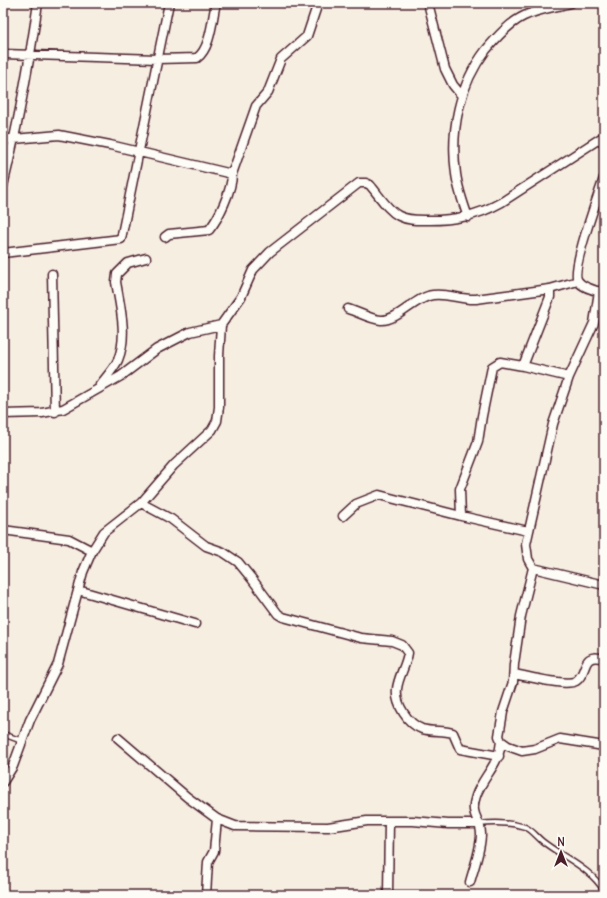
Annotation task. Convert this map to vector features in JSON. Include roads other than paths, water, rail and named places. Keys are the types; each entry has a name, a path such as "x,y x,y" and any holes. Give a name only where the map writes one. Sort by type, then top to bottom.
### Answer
{"street":[{"path":"3,186 31,55 38,3"},
{"path":"3,253 121,239 140,153 169,3"},
{"path":"3,54 157,59 197,58 201,55 206,45 216,3"},
{"path":"165,237 169,234 209,230 216,222 232,182 232,174 256,106 268,92 281,59 307,36 318,3"},
{"path":"428,3 445,69 452,85 462,96"},
{"path":"468,217 458,186 454,151 455,131 462,96 473,68 496,38 524,16 571,3"},
{"path":"3,138 14,139 59,135 110,144 140,153 221,170 232,174"},
{"path":"3,782 13,766 36,707 58,664 78,590 92,551 104,532 141,503 174,465 212,430 217,421 220,407 219,356 221,325 241,297 254,270 270,252 359,183 366,183 370,185 392,211 406,219 440,221 468,217 486,211 502,202 604,136"},
{"path":"470,882 481,835 474,814 476,797 485,777 499,756 501,741 498,731 499,724 511,688 521,616 533,568 526,550 528,531 554,424 569,377 594,323 602,292 585,287 578,281 575,274 580,250 604,178"},
{"path":"97,389 117,361 122,350 123,335 116,282 117,274 128,262 146,258"},
{"path":"52,274 55,412"},
{"path":"348,309 375,319 386,320 432,295 471,299 550,289 578,281"},
{"path":"524,366 550,297 550,289"},
{"path":"3,414 55,412 121,376 157,349 190,332 221,325"},
{"path":"461,516 460,489 478,442 492,367 500,362 569,377"},
{"path":"343,516 356,504 379,495 528,531"},
{"path":"141,503 171,519 206,546 223,552 238,562 278,614 283,617 354,636 392,641 402,645 408,653 406,666 396,690 399,702 413,724 423,729 454,733 460,750 499,756"},
{"path":"3,530 69,539 76,541 92,551"},
{"path":"533,568 604,585"},
{"path":"78,590 195,624"},
{"path":"514,674 571,682 578,678 590,658 594,657 604,659"},
{"path":"118,738 187,797 217,819 235,826 284,828 328,827 354,822 389,821 478,824"},
{"path":"501,741 508,746 522,751 535,749 560,739 604,746"},
{"path":"206,895 208,862 214,852 217,819"},
{"path":"388,895 389,821"}],"lane":[{"path":"3,734 22,741"},
{"path":"478,824 500,822 527,828 542,841 577,865 604,891"}]}
